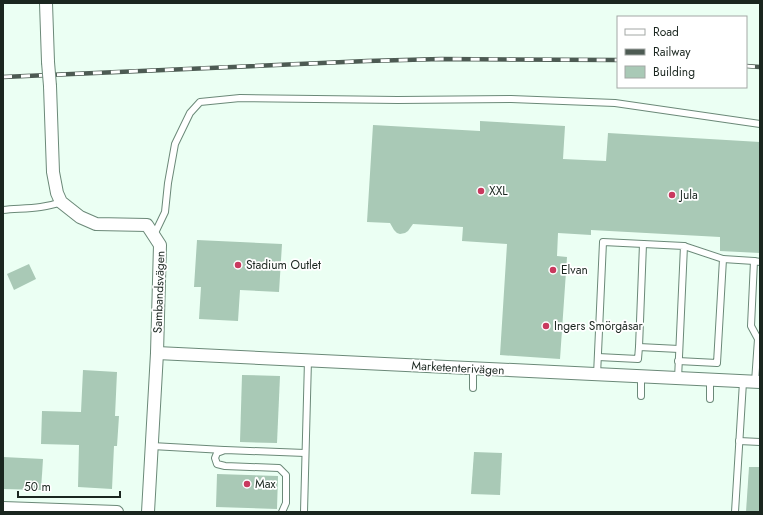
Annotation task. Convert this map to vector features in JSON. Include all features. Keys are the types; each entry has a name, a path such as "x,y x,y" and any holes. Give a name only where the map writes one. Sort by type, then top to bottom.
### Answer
{"street":[{"path":"46,3 53,172 57,193 61,202"},
{"name":"Sambandsvägen","path":"61,202 80,217 96,224 147,225 160,245 157,353 148,512"},
{"name":"Marketenterivägen","path":"157,353 753,382"},
{"path":"3,508 117,512"}],"lane":[{"path":"154,235 165,212 168,183 175,144 190,114 200,102 240,98 398,100 511,99 615,103 760,124"},
{"path":"3,210 39,207 61,202"},
{"path":"597,375 604,242 684,246 723,260 757,261 751,326 758,339 758,359 739,440 735,512"},
{"path":"598,357 638,359 644,244"},
{"path":"678,379 684,246"},
{"path":"678,361 717,363 723,260"},
{"path":"639,347 679,349"},
{"path":"304,512 308,360"},
{"path":"473,369 473,388"},
{"path":"641,377 641,396"},
{"path":"710,380 710,399"},
{"path":"739,440 760,442"},
{"path":"152,446 305,453"},
{"path":"225,450 217,453 215,458 217,464 225,466 279,468 286,475 286,503 282,512"}],"building":[{"path":"480,121 565,126 563,159 606,161 608,133 760,142 760,253 720,251 720,237 591,230 591,235 558,233 557,256 567,257 560,359 500,355 507,244 462,241 463,227 413,224 408,231 400,234 394,230 390,223 367,222 373,125 480,131"},
{"name":"Stadium Outlet","path":"197,240 282,244 279,292 240,290 238,321 199,319 201,287 194,287"},
{"path":"29,264 36,279 14,290 7,274"},
{"path":"83,370 117,372 115,416 119,416 117,446 114,446 112,489 78,487 79,445 41,444 42,411 81,412"},
{"path":"242,375 280,376 277,443 240,442"},
{"path":"474,452 502,453 500,495 471,494"},
{"path":"3,457 43,459 41,490 3,489"},
{"path":"749,467 760,467 760,512 746,512"},
{"name":"Max","path":"217,474 278,476 277,509 216,507"}],"railway":[{"path":"3,77 367,61 441,59 617,60"},
{"path":"747,66 760,67"}],"place":[{"name":"XXL","path":"481,191"},
{"name":"Jula","path":"672,195"},
{"name":"Stadium Outlet","path":"238,265"},
{"name":"Elvan","path":"553,270"},
{"name":"Ingers Smörgåsar","path":"546,326"},
{"name":"Max","path":"247,484"}]}
